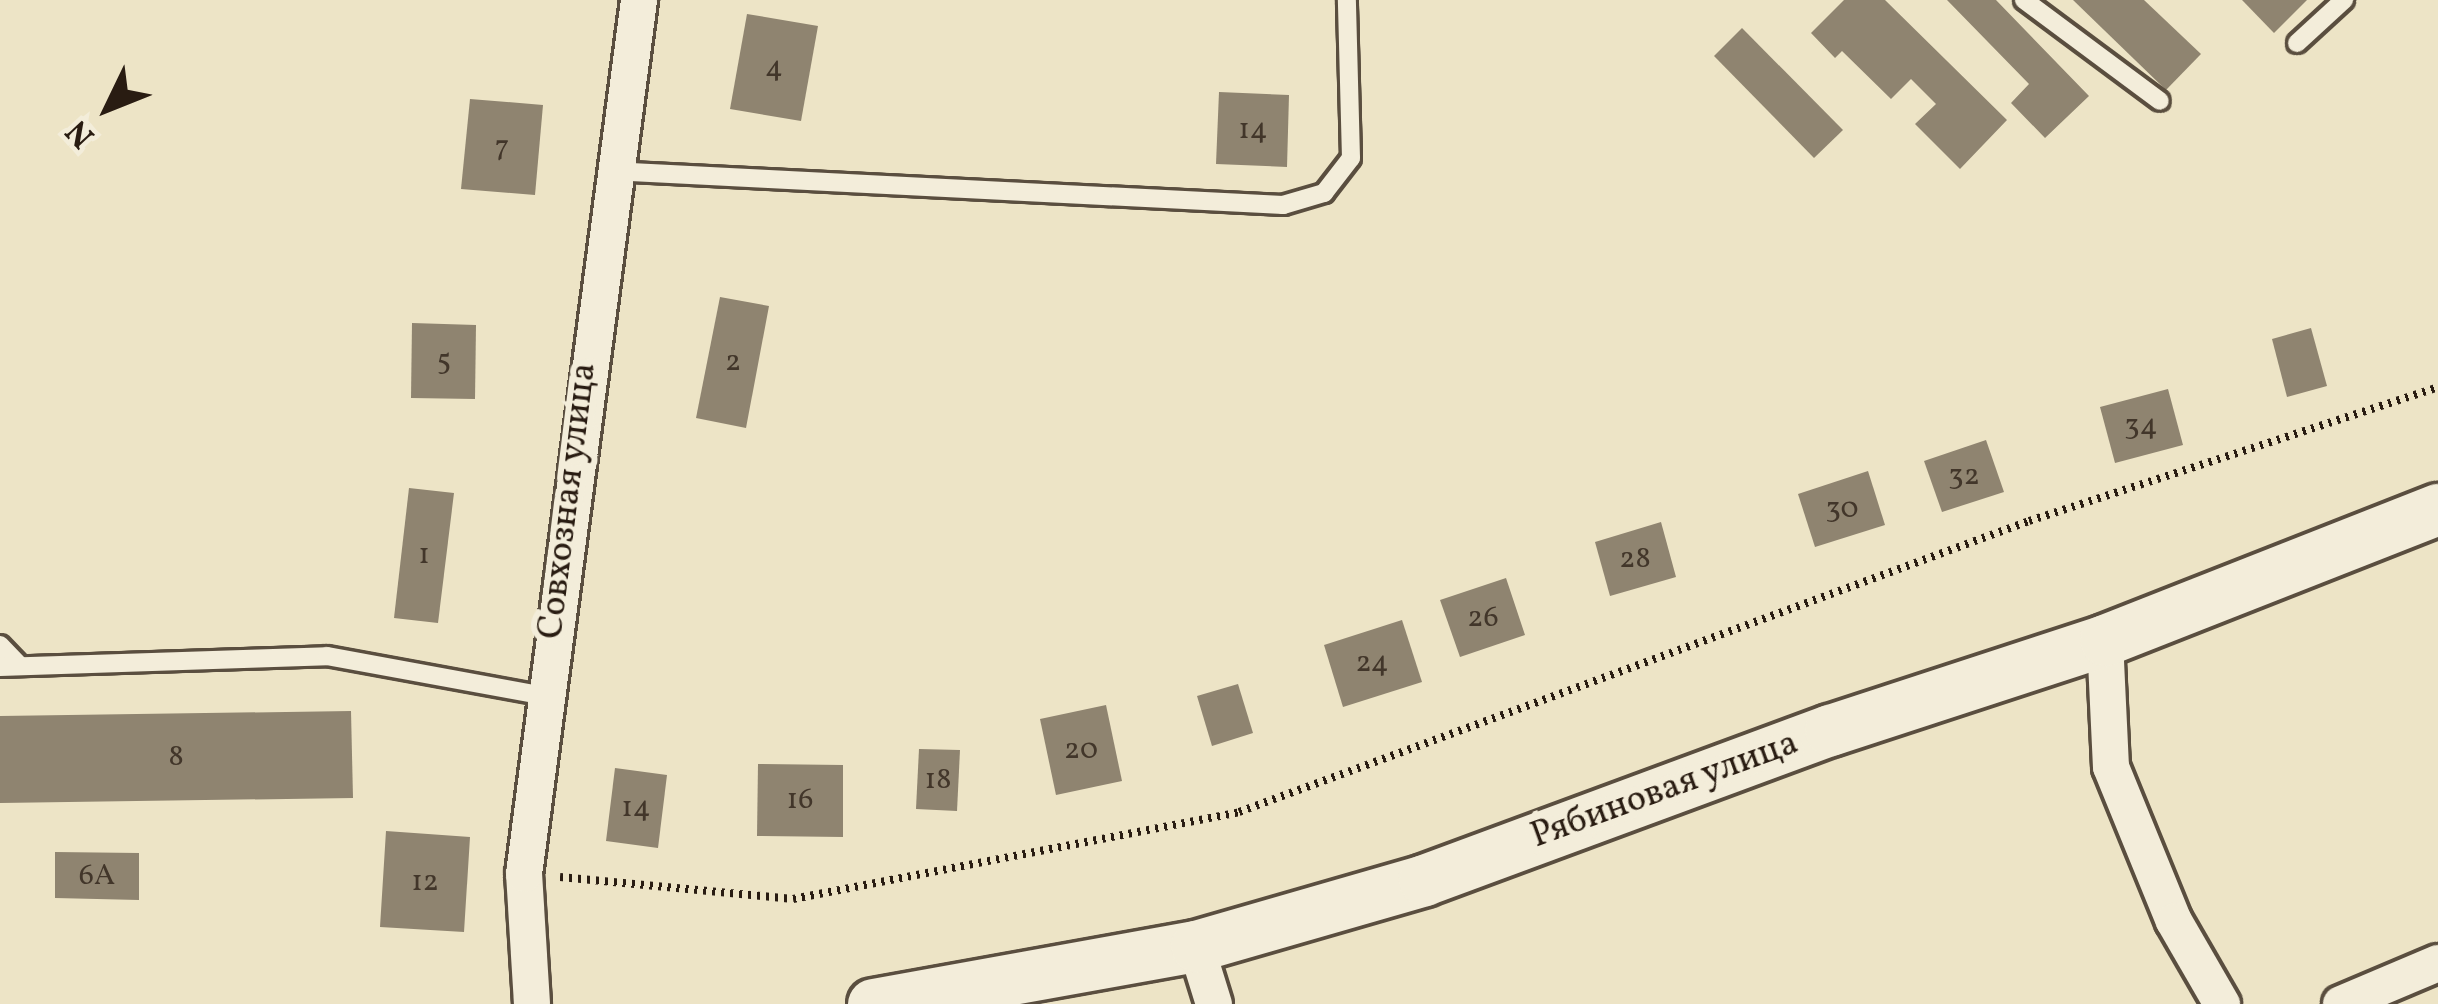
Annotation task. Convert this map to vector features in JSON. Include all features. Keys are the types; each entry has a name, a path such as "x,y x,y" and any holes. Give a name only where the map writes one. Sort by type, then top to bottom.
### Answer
{"main road":[{"name":"Рябиновая улица","path":"873,1004 1196,946 1424,880 1830,730 2105,640 2438,509"}],"street":[{"name":"Совхозная улица","path":"532,1004 524,874 611,170 639,0"},
{"path":"2105,640 2111,767 2174,920 2222,1004"},
{"path":"1196,946 1214,1004"},
{"path":"2342,1004 2438,964"}],"lane":[{"path":"611,170 1283,206 1324,193 1351,158 1347,0"},
{"path":"2024,0 2161,101"},
{"path":"2296,43 2344,0"},
{"path":"0,645 9,666 327,656 544,696"}],"path":[{"path":"524,874 793,899 1239,812 2029,521 2438,387"}],"building":[{"path":"1844,0 1885,0 2007,120 1960,169 1915,124 1936,104 1911,79 1891,99 1842,51 1835,58 1811,33"},
{"path":"1947,0 1996,0 2089,96 2045,138 2011,103 2029,84"},
{"path":"2073,0 2144,0 2201,54 2166,90"},
{"path":"2242,0 2307,0 2274,33"},
{"path":"747,14 818,26 801,121 730,109"},
{"path":"1742,28 1843,130 1814,158 1714,56"},
{"path":"1219,92 1289,95 1287,167 1216,164"},
{"path":"470,99 543,105 535,195 461,189"},
{"path":"720,297 769,306 746,428 696,418"},
{"path":"412,323 476,325 475,399 411,398"},
{"path":"2311,328 2327,386 2287,397 2272,339"},
{"path":"2168,389 2183,445 2115,463 2100,407"},
{"path":"1986,440 2004,492 1942,512 1924,461"},
{"path":"1868,471 1885,525 1815,547 1798,494"},
{"path":"409,488 454,493 438,623 394,618"},
{"path":"1661,522 1676,577 1610,596 1595,542"},
{"path":"1506,578 1525,635 1460,657 1440,600"},
{"path":"1402,620 1422,682 1343,707 1324,645"},
{"path":"1238,684 1253,733 1212,746 1197,696"},
{"path":"1106,705 1122,781 1056,795 1040,719"},
{"path":"351,711 353,798 0,803 0,716"},
{"path":"919,749 960,750 957,811 916,809"},
{"path":"758,764 843,765 843,837 757,836"},
{"path":"615,768 667,775 658,848 606,841"},
{"path":"386,831 470,837 464,932 380,927"},
{"path":"55,852 139,853 139,900 55,898"}]}
